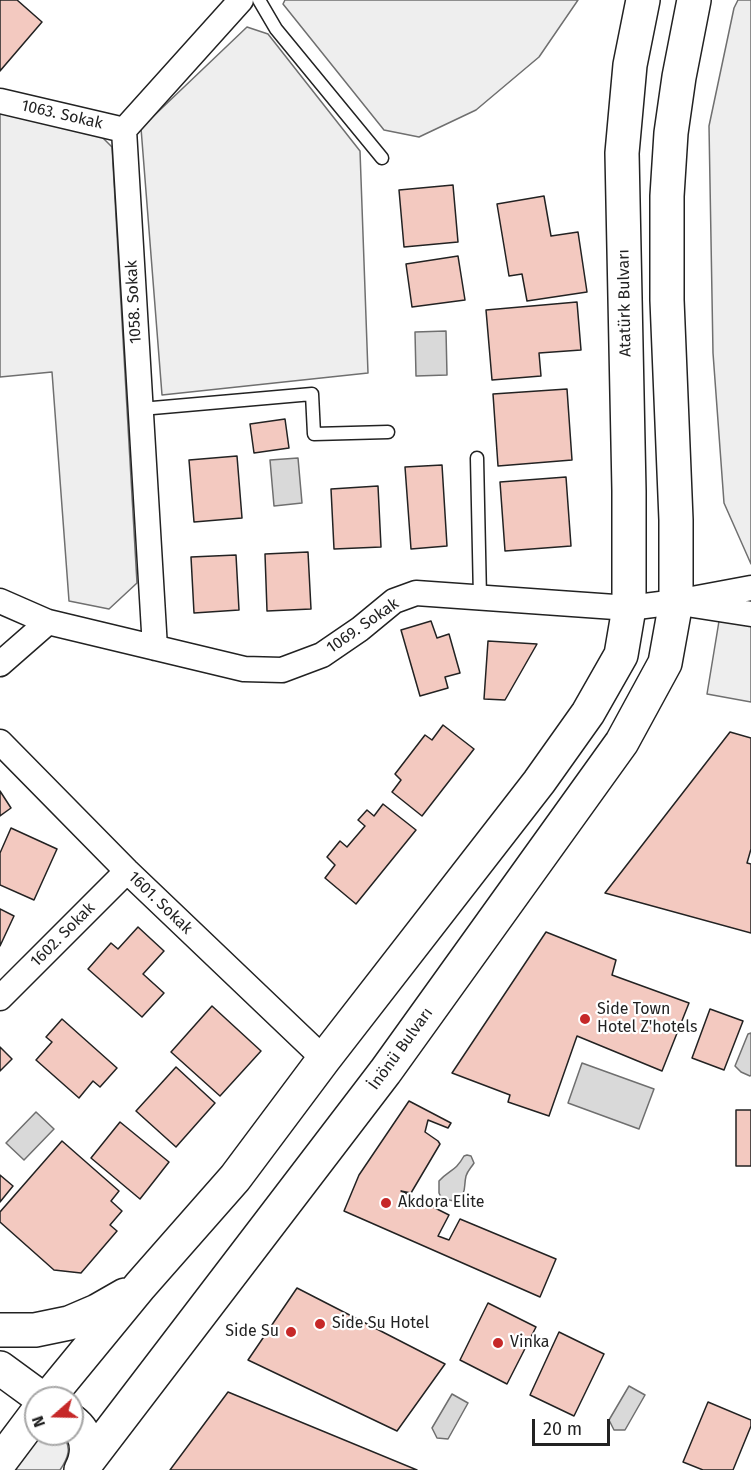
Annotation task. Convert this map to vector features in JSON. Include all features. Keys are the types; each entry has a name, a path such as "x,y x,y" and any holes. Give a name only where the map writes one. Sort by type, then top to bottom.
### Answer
{"main road":[{"name":"Atatürk Bulvarı","path":"629,608 622,153 630,65 643,0"},
{"path":"676,602 676,520 667,300 667,196 674,111 694,0"},
{"name":"İnönü Bulvarı","path":"81,1470 385,1072 622,742 665,663 676,602"},
{"path":"58,1386 140,1286 235,1178 324,1059 539,782 588,713 621,655 629,608"},
{"path":"0,1330 35,1330 69,1323 98,1311 140,1286"},
{"path":"0,1368 24,1400"},
{"path":"0,1462 24,1429"},
{"path":"81,1470 86,1460 87,1448 84,1436"}],"street":[{"path":"124,130 241,0"},
{"name":"1063. Sokak","path":"0,101 124,130"},
{"name":"1058. Sokak","path":"124,130 155,648"},
{"path":"676,602 751,588"},
{"name":"1069. Sokak","path":"0,601 48,622 244,669 282,670 322,655 394,602 416,593 629,608 676,602"},
{"path":"676,602 751,614"},
{"path":"0,664 48,622"},
{"name":"1601. Sokak","path":"0,742 127,872 324,1059"},
{"name":"1602. Sokak","path":"0,998 127,872"}],"lane":[{"path":"259,0 276,29 382,158"},
{"path":"141,409 312,394 315,434 387,432"},
{"path":"477,458 480,598"}],"shaded area":[{"path":"285,0 578,0 539,57 476,110 419,137 384,130 283,4"},
{"path":"738,0 751,0 751,564 724,503 713,353 709,126 734,8"},
{"path":"247,27 268,34 360,151 368,373 162,395 141,128"},
{"path":"0,110 98,133 112,147 137,583 109,609 69,601 52,372 0,377"},
{"path":"446,331 447,375 416,376 415,332"},
{"path":"298,458 302,503 274,506 270,460"},
{"path":"721,609 751,614 751,702 707,694"},
{"path":"751,1033 750,1076 735,1066 748,1034"},
{"path":"582,1063 654,1089 639,1129 568,1103"},
{"path":"36,1112 54,1129 24,1160 6,1143"},
{"path":"467,1155 471,1156 474,1163 466,1176 463,1193 455,1201 442,1199 439,1193 439,1181"},
{"path":"629,1386 645,1395 625,1430 614,1430 609,1420"},
{"path":"452,1394 468,1403 448,1439 437,1438 432,1428"},
{"path":"30,1446 68,1446 67,1457 60,1470 12,1470"}],"building":[{"path":"0,0 17,0 42,22 0,71"},
{"path":"453,185 458,242 404,247 399,190"},
{"path":"544,196 551,236 578,232 587,292 527,301 522,274 509,276 497,204"},
{"path":"458,256 465,300 412,307 406,264"},
{"path":"577,302 581,350 539,353 541,376 492,380 486,310"},
{"path":"567,389 572,460 498,466 493,394"},
{"path":"285,419 289,448 254,453 250,424"},
{"path":"237,456 242,518 194,522 189,460"},
{"path":"442,465 447,546 411,549 405,467"},
{"path":"566,477 571,546 505,551 500,482"},
{"path":"378,486 381,547 334,549 331,489"},
{"path":"308,552 311,609 267,611 265,554"},
{"path":"236,555 239,610 194,613 191,557"},
{"path":"431,621 437,638 449,634 460,673 445,677 448,688 420,696 401,630"},
{"path":"488,641 537,644 505,700 484,699"},
{"path":"443,725 474,749 422,816 392,792 401,780 395,774 425,735 432,740"},
{"path":"730,732 751,738 751,849 747,863 751,864 751,933 605,893"},
{"path":"0,791 11,808 0,816"},
{"path":"383,804 416,830 356,904 325,878 335,865 327,857 340,841 347,847 365,826 358,820 367,810 374,816"},
{"path":"11,828 57,849 34,900 0,885 0,853"},
{"path":"0,909 14,916 0,946"},
{"path":"138,927 164,951 143,974 164,993 142,1017 88,969 111,943 118,949"},
{"name":"Side Town Hotel Z'hotels","path":"546,932 616,960 612,975 689,1003 662,1071 577,1036 549,1116 508,1102 510,1095 452,1073"},
{"path":"212,1006 261,1051 220,1096 171,1052"},
{"path":"710,1009 743,1021 724,1070 692,1058"},
{"path":"62,1019 117,1068 100,1087 93,1081 79,1098 36,1060 52,1042 46,1037"},
{"path":"0,1047 12,1059 0,1071"},
{"path":"176,1067 215,1103 176,1147 136,1111"},
{"name":"Akdora Elite","path":"409,1101 451,1123 448,1128 428,1120 425,1132 440,1144 411,1193 401,1191 449,1215 438,1236 449,1240 460,1219 556,1259 540,1297 344,1211 359,1175"},
{"path":"736,1110 751,1110 751,1166 736,1166"},
{"path":"120,1122 169,1162 140,1199 91,1158"},
{"path":"62,1141 119,1191 111,1201 122,1211 110,1225 117,1231 81,1273 54,1270 0,1222 0,1212"},
{"path":"0,1175 13,1186 0,1202"},
{"name":"Side Su Hotel","path":"297,1288 445,1364 397,1431 248,1360"},
{"name":"Vinka","path":"488,1303 536,1327 507,1384 460,1360"},
{"path":"559,1332 604,1354 574,1416 530,1395"},
{"path":"228,1392 417,1470 170,1470"},
{"path":"708,1402 751,1420 751,1426 733,1470 703,1470 683,1462"}],"place":[{"name":"Side Town Hotel Z'hotels","path":"585,1019"},
{"name":"Akdora Elite","path":"386,1203"},
{"name":"Side Su Hotel","path":"320,1324"},
{"name":"Side Su","path":"291,1332"},
{"name":"Vinka","path":"498,1343"}]}
